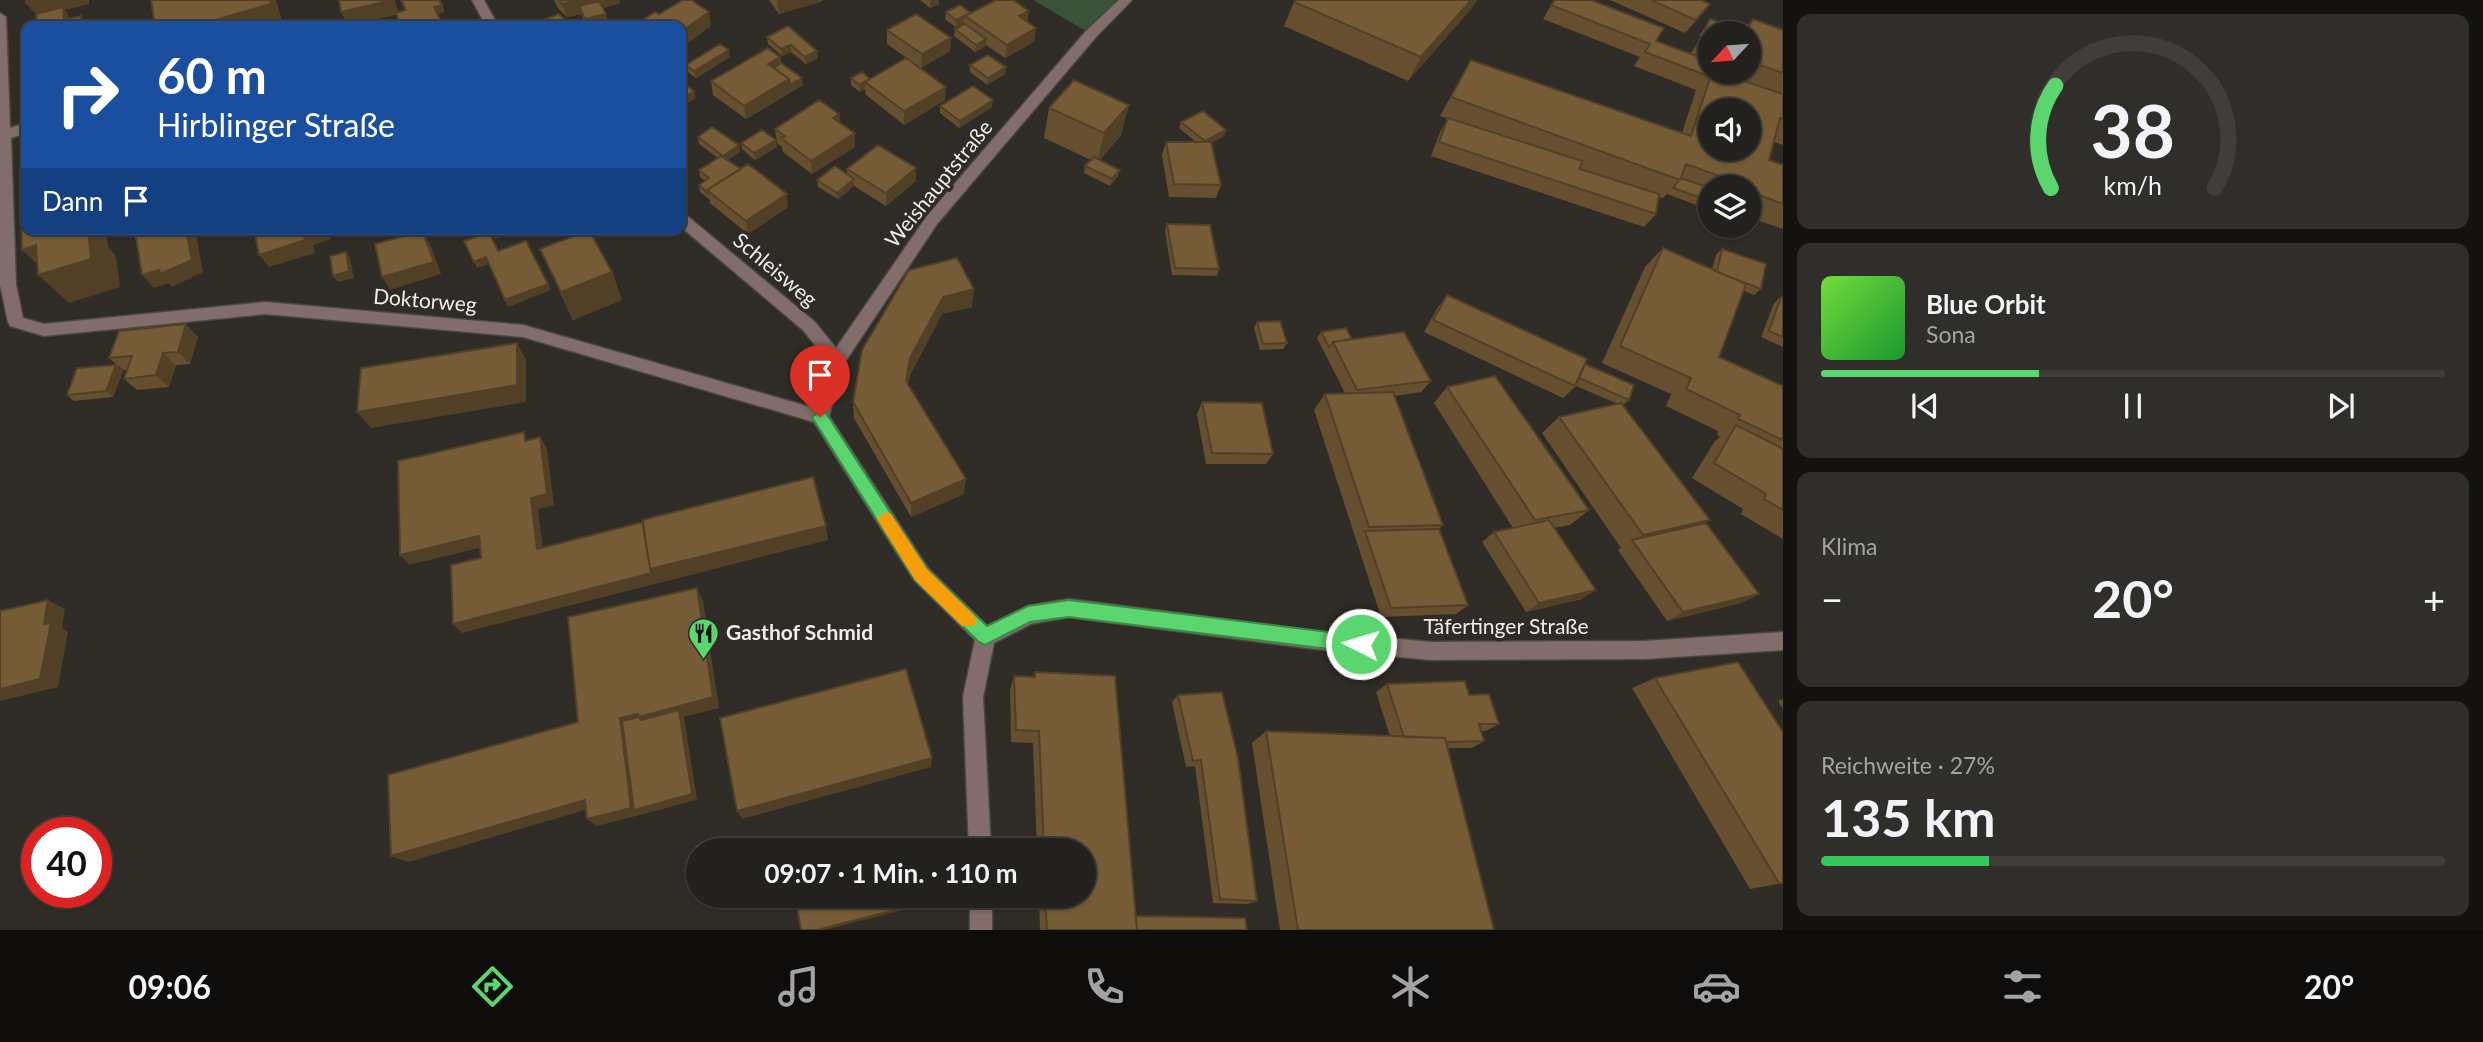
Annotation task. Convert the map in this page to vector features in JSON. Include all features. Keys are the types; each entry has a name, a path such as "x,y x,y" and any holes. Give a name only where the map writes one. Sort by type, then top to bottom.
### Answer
{"street":[{"path":"478,0 489,21"},
{"name":"Weishauptstraße","path":"820,417 836,360 932,220 1091,34 1126,0"},
{"path":"0,18 3,135 21,130"},
{"name":"Doktorweg","path":"3,135 8,285 16,321 44,330 265,308 523,331 820,417"},
{"name":"Schleisweg","path":"686,223 809,326 836,360"},
{"path":"820,417 921,574 985,636 973,697 979,838"},
{"name":"Täfertinger Straße","path":"985,636 1028,615 1069,608 1315,640 1431,651 1644,650 1783,641"},
{"path":"981,908 981,930"}],"green space":[{"path":"1033,0 1126,0 1091,34"}],"building":[{"path":"151,0 270,0 271,4 212,21 154,21"},
{"path":"339,0 392,0 341,12"},
{"path":"401,0 439,0 442,5 434,7 441,21 399,21 396,13 406,10"},
{"path":"559,0 576,0 562,4"},
{"path":"683,0 691,0 709,12 686,28 686,21 641,21 655,12 659,14"},
{"path":"996,0 1013,0 1029,11 1019,16 1036,28 1007,45 965,16"},
{"path":"1471,0 1421,57 1294,2"},
{"path":"1555,0 1591,0 1664,28 1656,41 1698,57 1698,72 1645,52 1650,44 1551,5"},
{"path":"1651,0 1701,0 1710,4 1696,20"},
{"path":"599,1 606,14 585,19 579,6"},
{"path":"960,5 971,13 956,20 946,12"},
{"path":"63,7 64,20 81,16 82,21 37,21 36,14"},
{"path":"559,14 565,21 540,21"},
{"path":"916,14 951,38 922,54 887,30"},
{"path":"1761,22 1783,30 1783,73 1761,65"},
{"path":"965,24 986,39 976,45 955,29"},
{"path":"788,26 817,51 805,57 791,45 781,49 767,37"},
{"path":"720,44 729,50 694,71 686,65"},
{"path":"768,48 780,57 768,64 789,79 744,106 711,81"},
{"path":"988,55 1006,67 988,78 970,65"},
{"path":"906,58 946,87 904,111 865,82"},
{"path":"1471,60 1691,136 1698,115 1698,161 1761,161 1761,98 1703,98 1708,84 1753,84 1783,94 1783,119 1780,118 1769,160 1783,165 1783,204 1761,196 1761,175 1717,175 1686,164 1680,180 1451,97"},
{"path":"781,63 802,78 790,85 789,79 774,68"},
{"path":"862,72 870,79 859,85 851,78"},
{"path":"1074,80 1129,105 1104,133 1049,108"},
{"path":"686,85 694,91 686,97"},
{"path":"973,86 993,100 960,121 940,106"},
{"path":"819,100 839,114 833,118 855,133 811,161 781,138 785,136 775,129"},
{"path":"1203,111 1226,130 1205,141 1181,122"},
{"path":"1448,118 1582,161 1580,169 1659,194 1656,214 1439,142"},
{"path":"712,127 739,145 723,156 698,137"},
{"path":"762,130 776,140 754,153 741,143"},
{"path":"1166,142 1211,142 1221,185 1174,184"},
{"path":"878,145 916,168 886,193 847,169"},
{"path":"721,156 741,169 707,190 708,193 699,185 709,178 699,170"},
{"path":"1094,157 1120,170 1112,179 1085,166"},
{"path":"748,164 787,194 746,221 707,190"},
{"path":"835,166 854,179 837,193 817,180"},
{"path":"1681,178 1698,184 1698,197 1673,188"},
{"path":"1167,224 1210,225 1219,269 1175,268"},
{"path":"21,235 89,235 91,259 38,275 36,245 22,250"},
{"path":"136,235 187,235 192,260 160,274 159,270 142,275"},
{"path":"255,235 304,235 305,240 259,255"},
{"path":"408,235 424,235 434,262 382,277 375,244"},
{"path":"481,235 490,235 498,251 526,241 548,284 505,300 486,257 474,262 464,241"},
{"path":"576,235 592,235 612,272 561,292 540,249"},
{"path":"1663,248 1746,284 1719,357 1783,386 1783,440 1738,419 1740,415 1686,389 1691,378 1620,346"},
{"path":"1722,249 1766,264 1761,289 1717,272"},
{"path":"346,252 349,271 333,276 330,256"},
{"path":"957,258 974,289 943,297 910,358 906,381 966,479 911,503 853,402 862,350 909,270"},
{"path":"1447,295 1587,359 1575,386 1433,320"},
{"path":"1781,297 1783,298 1783,337 1769,331"},
{"path":"1280,321 1287,343 1263,344 1257,322"},
{"path":"186,324 178,352 163,353 156,375 124,379 132,356 109,358 119,331"},
{"path":"1346,328 1352,339 1333,342 1329,347 1321,332"},
{"path":"1404,332 1431,381 1357,390 1333,342"},
{"path":"517,343 517,385 357,412 361,368"},
{"path":"1585,364 1634,385 1629,400 1579,378"},
{"path":"116,365 106,391 67,395 77,368"},
{"path":"1495,376 1589,510 1535,520 1447,387"},
{"path":"1393,392 1443,525 1369,527 1325,394"},
{"path":"1202,402 1262,403 1273,454 1212,453"},
{"path":"1621,403 1710,520 1643,535 1559,417"},
{"path":"1736,425 1783,449 1783,510 1764,499 1766,494 1714,463"},
{"path":"524,432 525,441 540,437 547,494 531,498 537,549 643,522 652,573 453,624 451,565 481,558 479,536 400,555 398,461"},
{"path":"813,477 826,526 650,569 642,520"},
{"path":"1549,520 1596,590 1539,603 1494,532"},
{"path":"1706,523 1759,594 1683,612 1632,540"},
{"path":"1439,529 1468,605 1391,608 1365,531"},
{"path":"697,588 713,697 639,717 638,714 620,718 631,808 587,819 585,800 391,856 388,775 578,722 568,617"},
{"path":"48,600 44,624 51,623 40,679 0,689 0,611"},
{"path":"1738,662 1783,732 1783,883 1779,883 1655,678"},
{"path":"906,669 932,758 737,811 720,718"},
{"path":"1035,672 1115,676 1137,930 1047,930 1046,908 1096,908 1096,838 1043,838 1039,731 1016,730 1014,676 1035,677"},
{"path":"1465,681 1469,695 1489,694 1499,724 1479,724 1484,741 1446,742 1445,738 1404,737 1387,684"},
{"path":"1222,692 1238,758 1257,901 1220,899 1201,760 1193,761 1178,695"},
{"path":"679,710 692,794 634,810 622,721 639,717 641,720"},
{"path":"1266,731 1445,738 1494,930 1298,930"},
{"path":"797,908 903,908 817,930 801,930"},
{"path":"1136,916 1245,918 1247,930 1137,930"}],"slow traffic":[{"path":"885,519 921,574 968,620"}],"place":[{"name":"Gasthof Schmid","path":"703,660"}],"route":[{"path":"820,417 921,574 985,636 1028,615 1069,608 1361,644"}]}
